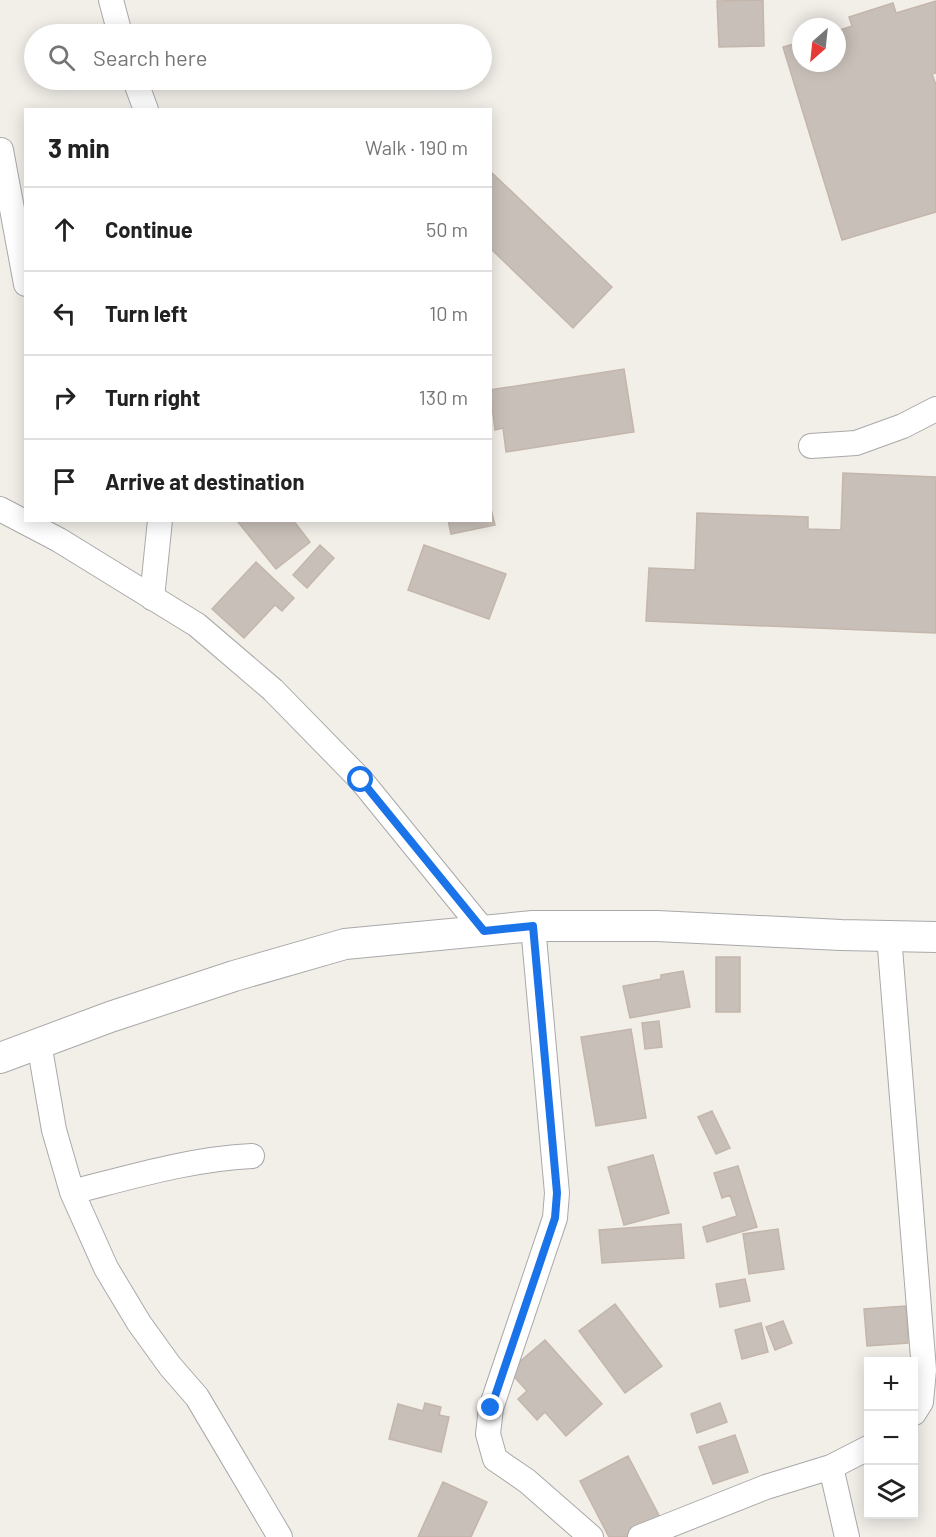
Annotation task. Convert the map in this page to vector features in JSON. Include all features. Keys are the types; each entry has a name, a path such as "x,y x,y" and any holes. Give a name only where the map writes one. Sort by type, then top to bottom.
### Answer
{"street":[{"path":"111,0 117,24"},
{"path":"139,90 145,108"},
{"path":"1,150 24,273"},
{"path":"812,446 856,443 903,426 936,410"},
{"path":"0,509 24,517"},
{"path":"37,522 60,530 152,598 197,625 273,690 361,780 484,931"},
{"path":"152,598 160,522"},
{"path":"533,926 557,1193 555,1218 491,1408 488,1434 495,1459 527,1481 591,1537"},
{"path":"0,1058 110,1017 234,976 345,944 533,926 657,926 936,937"},
{"path":"889,936 924,1370 921,1402 915,1411"},
{"path":"39,1043 54,1130 72,1192 106,1268 139,1323 170,1366 197,1397 280,1537"},
{"path":"72,1192 190,1163 218,1158 252,1156"},
{"path":"640,1537 766,1487 831,1467 864,1450"},
{"path":"831,1467 847,1537"}],"building":[{"path":"763,0 764,46 719,47 717,1"},
{"path":"936,1 936,73 932,74 936,85 936,212 842,240 783,47 792,44 792,72 846,72 846,28 852,26 849,17 893,3 896,13"},
{"path":"492,173 612,287 573,328 492,250"},
{"path":"624,369 634,432 506,452 503,428 495,430 492,390"},
{"path":"843,473 936,477 936,633 646,621 649,568 695,570 697,513 808,517 808,529 841,530"},
{"path":"492,513 495,525 451,534 448,522 492,522"},
{"path":"238,522 295,522 310,542 276,569"},
{"path":"320,545 334,558 307,588 293,575"},
{"path":"424,545 506,574 489,619 408,590"},
{"path":"256,562 294,598 282,611 275,605 244,638 212,609"},
{"path":"716,957 740,957 740,1012 716,1012"},
{"path":"683,971 690,1007 630,1018 623,986 661,979 661,975"},
{"path":"659,1021 662,1047 645,1049 642,1023"},
{"path":"631,1029 646,1118 596,1126 581,1037"},
{"path":"712,1111 730,1148 716,1154 698,1117"},
{"path":"653,1155 669,1213 624,1225 608,1167"},
{"path":"738,1166 757,1227 707,1242 703,1227 737,1216 730,1195 722,1198 714,1173"},
{"path":"681,1224 684,1258 602,1263 599,1230"},
{"path":"778,1229 784,1269 749,1274 743,1234"},
{"path":"745,1279 750,1301 720,1307 716,1284"},
{"path":"615,1304 662,1366 625,1393 579,1331"},
{"path":"906,1306 908,1343 867,1346 864,1309"},
{"path":"783,1321 792,1343 775,1350 766,1327"},
{"path":"761,1323 768,1352 742,1359 735,1330"},
{"path":"545,1340 602,1404 566,1436 545,1412 537,1420 518,1399 527,1391 509,1371"},
{"path":"425,1403 441,1407 439,1415 449,1417 441,1452 389,1439 398,1404 423,1411"},
{"path":"720,1403 727,1422 697,1433 691,1414"},
{"path":"735,1435 748,1472 713,1484 699,1447"},
{"path":"628,1456 663,1523 636,1537 609,1537 580,1481"},
{"path":"443,1482 487,1502 471,1537 418,1537"}],"route":[{"path":"361,780 484,931 533,926 557,1193 555,1218 491,1408"}]}
